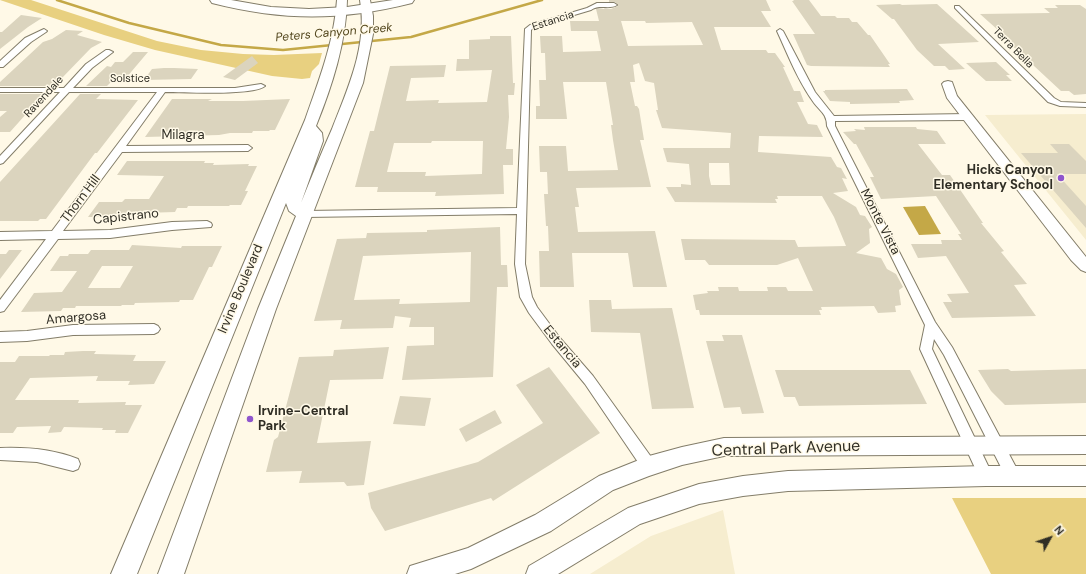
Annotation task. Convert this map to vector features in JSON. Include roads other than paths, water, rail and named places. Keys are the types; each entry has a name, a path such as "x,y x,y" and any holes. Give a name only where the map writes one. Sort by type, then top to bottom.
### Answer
{"highway":[{"path":"216,0 280,10 325,13 342,6 408,0"}],"main road":[{"path":"171,574 268,309 357,83 368,27 366,5"},
{"name":"Irvine Boulevard","path":"124,574 309,127 332,63 340,30 342,6"},
{"path":"305,214 295,207 293,202 316,142 315,133 309,127"}],"street":[{"name":"Estancia","path":"614,5 593,6 589,9 532,26 528,29 520,264 526,297 532,310 589,380 649,466"},
{"name":"Terra Bella","path":"957,7 1051,100 1055,102 1086,105"},
{"path":"0,65 28,40 44,31"},
{"name":"Monte Vista","path":"780,31 817,102 830,116 831,126 900,259 931,325 948,351 1014,476"},
{"name":"Ravendale","path":"0,161 89,66 109,52"},
{"path":"948,84 951,96 1086,266"},
{"name":"Solstice","path":"0,90 235,90 261,86"},
{"name":"Thorn Hill","path":"0,308 163,90"},
{"path":"830,116 966,115"},
{"name":"Milagra","path":"119,149 248,148"},
{"path":"305,214 522,211"},
{"name":"Capistrano","path":"0,236 110,234 172,226 207,225"},
{"path":"931,325 926,349 986,476"},
{"name":"Amargosa","path":"0,337 27,336 73,330 154,329"},
{"name":"Central Park Avenue","path":"418,574 471,558 543,523 606,484 649,466 682,456 724,447 972,445 1086,446"},
{"path":"0,454 25,453 52,456 73,464"},
{"path":"537,574 635,515 699,494 743,486 788,481 986,476 1086,476"}],"waterway":[{"name":"Peters Canyon Creek","path":"57,0 129,23 221,45 283,50 411,37 542,0"}],"place":[{"name":"Hicks Canyon Elementary School","path":"1061,178"},
{"name":"Irvine-Central Park","path":"250,419"}]}
